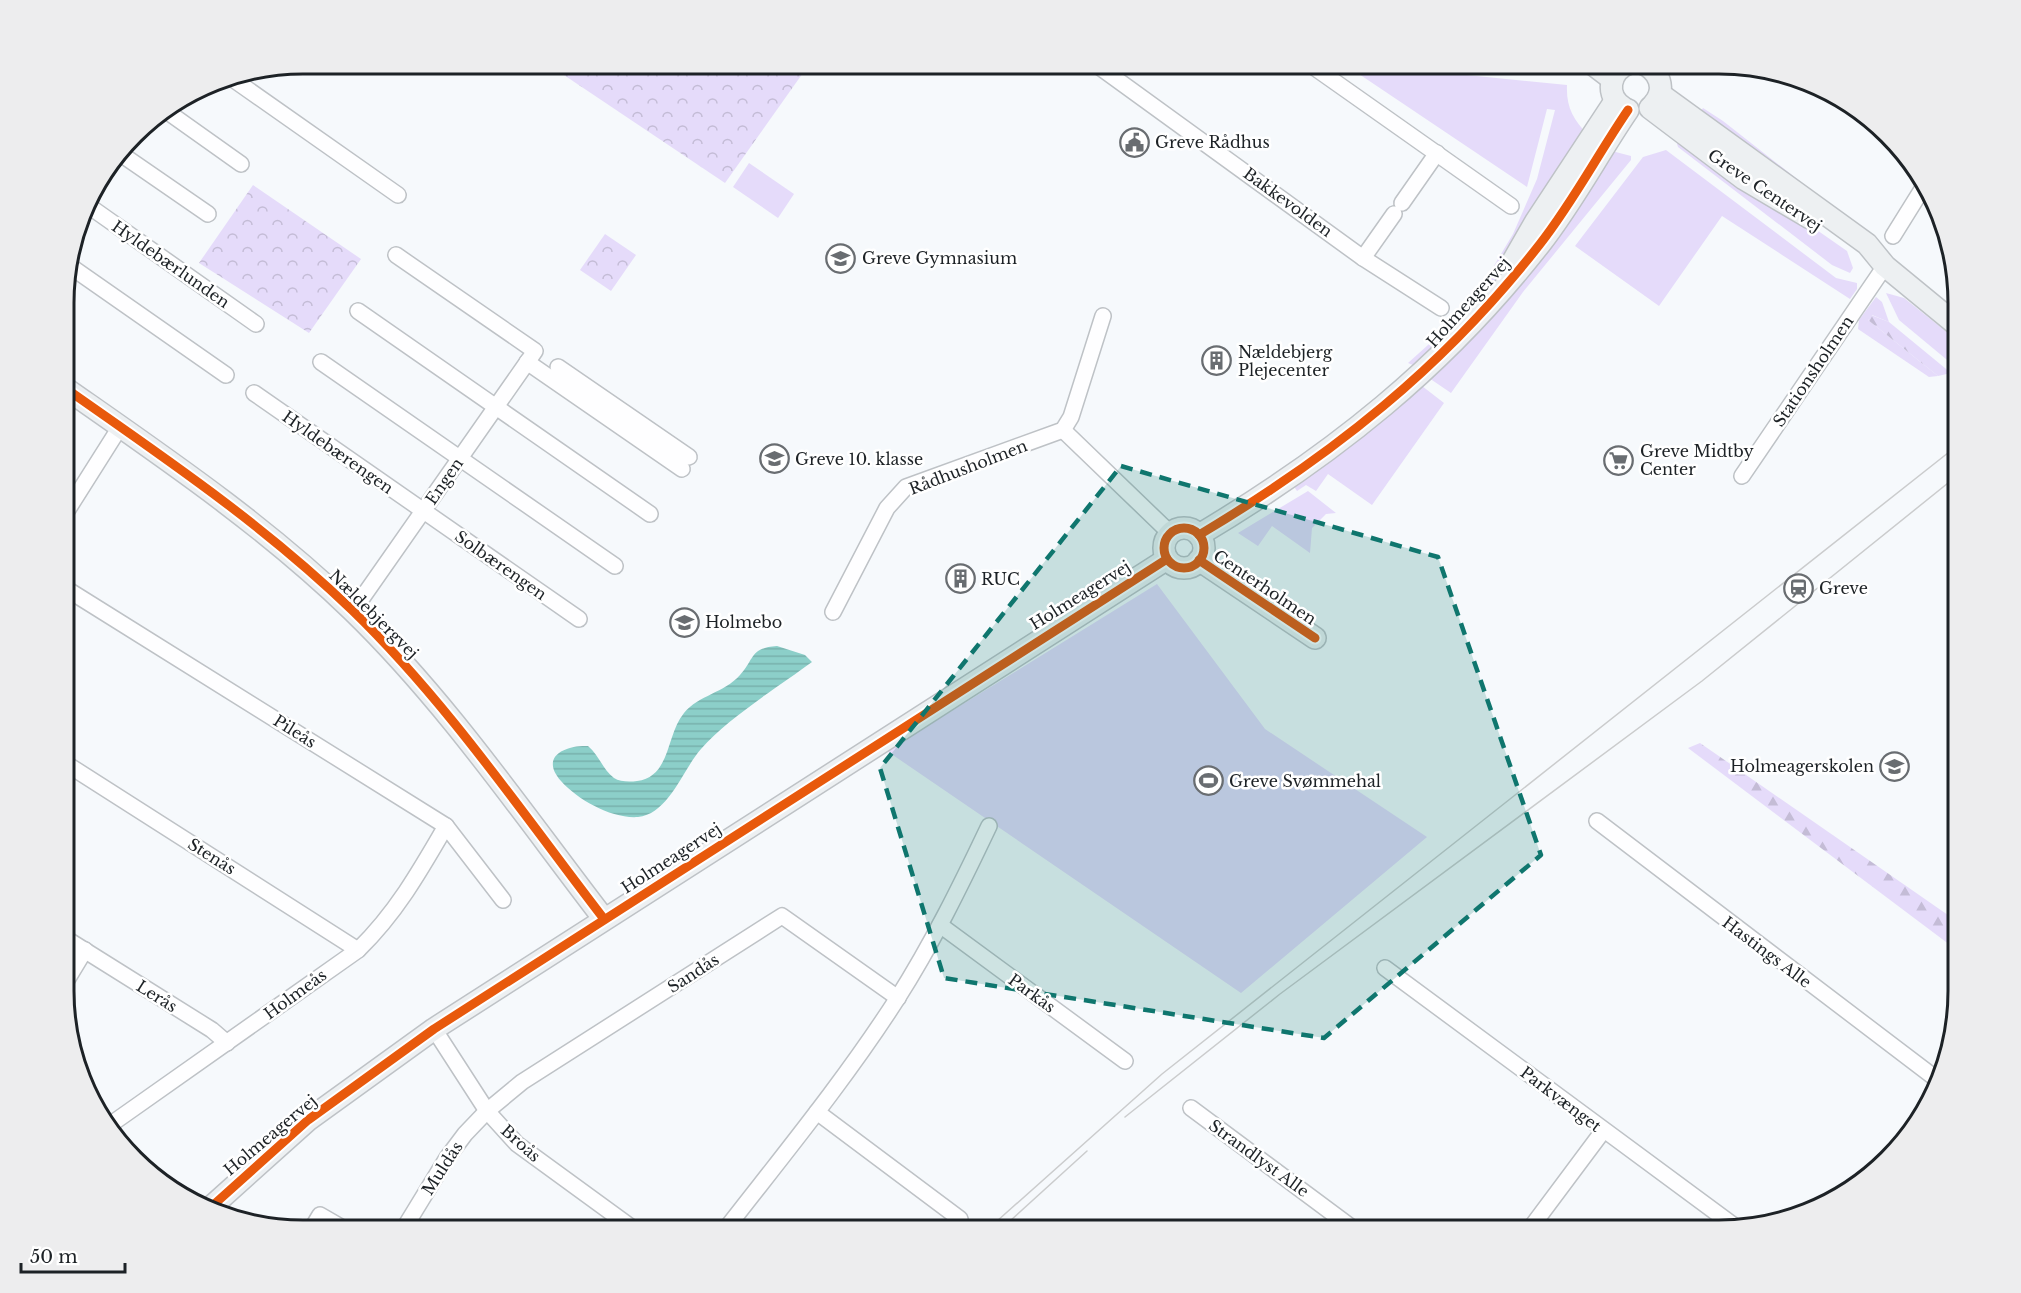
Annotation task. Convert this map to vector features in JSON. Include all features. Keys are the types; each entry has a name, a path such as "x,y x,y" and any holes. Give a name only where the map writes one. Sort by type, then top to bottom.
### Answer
{"street":[{"name":"Bakkevolden","path":"1109,74 1363,258 1440,308"},
{"path":"1324,74 1511,206"},
{"path":"1629,74 1612,94 1621,105 1635,112 1655,101 1659,78 1650,74"},
{"path":"238,83 398,195"},
{"name":"Greve Centervej","path":"1655,101 1744,178 1808,216 1858,255 1885,266 1948,318"},
{"name":"Holmeagervej","path":"1199,535 1300,471 1356,430 1414,382 1488,306 1542,242 1621,105"},
{"path":"172,115 241,164"},
{"path":"1363,258 1437,153"},
{"path":"126,157 208,214"},
{"path":"1893,236 1920,193"},
{"name":"Hyldebærlunden","path":"93,209 256,324"},
{"path":"396,255 531,356 680,459 558,367"},
{"name":"Stationsholmen","path":"1742,476 1885,266"},
{"path":"76,270 226,375"},
{"path":"358,311 650,514"},
{"path":"1103,316 1078,388 1071,417 1063,430 1170,533"},
{"name":"Engen","path":"353,611 531,356"},
{"path":"321,362 615,566"},
{"name":"Hyldebærengen","path":"254,393 423,511"},
{"name":"Nældebjergvej","path":"74,394 239,511 353,611 414,676 604,919"},
{"path":"74,500 120,427"},
{"name":"Rådhusholmen","path":"832,612 887,508 906,487 1063,430"},
{"name":"Solbærengen","path":"423,511 579,619"},
{"path":"1188,528 1199,535 1203,548 1199,560 1186,567 1179,567 1167,558 1164,545 1170,533 1188,528"},
{"name":"Holmeagervej","path":"216,1202 308,1120 434,1029 1167,558"},
{"name":"Centerholmen","path":"1199,560 1315,638"},
{"name":"Pileås","path":"74,594 446,826 503,900"},
{"name":"Stenås","path":"74,769 358,950"},
{"name":"Hastings Alle","path":"1597,821 1931,1075"},
{"name":"Holmeås","path":"115,1122 358,950 404,899 446,826"},
{"path":"733,1220 817,1112 898,998 940,926 989,826"},
{"name":"Sandås","path":"487,1111 522,1082 782,916 898,998"},
{"name":"Parkås","path":"940,926 1125,1060"},
{"name":"Lerås","path":"74,943 212,1030 227,1043"},
{"path":"74,968 85,950"},
{"name":"Parkvænget","path":"1385,969 1725,1220"},
{"name":"Broås","path":"434,1029 487,1111 517,1144 621,1220"},
{"name":"Strandlyst Alle","path":"1191,1108 1342,1220"},
{"name":"Muldås","path":"409,1220 447,1158 487,1111"},
{"path":"817,1112 960,1219"},
{"path":"1536,1220 1603,1131"},
{"path":"317,1220 320,1215 329,1220"}],"highlighted area":[{"path":"1121,466 1438,557 1541,855 1324,1038 944,978 880,768"}],"green space":[{"path":"562,74 802,74 725,183"},
{"path":"1359,74 1458,74 1567,85 1572,112 1578,124 1588,135 1541,204 1489,292 1415,366 1408,363 1459,317 1486,279 1513,234 1537,179 1555,110 1547,109 1527,187"},
{"path":"1703,108 1723,121 1866,233 1696,118"},
{"path":"1683,137 1847,251 1853,268 1850,273 1832,265 1678,147 1677,144"},
{"path":"1608,150 1631,156 1631,160 1523,292 1451,393 1429,378"},
{"path":"1666,150 1836,278 1857,283 1857,289 1850,299 1722,216 1659,306 1575,246 1643,157"},
{"path":"749,163 794,194 778,218 733,187"},
{"path":"253,185 361,259 309,333 199,263"},
{"path":"605,234 636,255 611,291 580,270"},
{"path":"1886,293 1904,298 1948,333 1948,361 1899,320"},
{"path":"1876,297 1882,302 1889,322 1872,315 1868,320 1938,376 1929,377 1858,329 1859,320"},
{"path":"1871,315 1889,322 1948,371 1948,374 1938,376 1868,320"},
{"path":"1422,386 1444,403 1372,505 1328,474 1316,491 1306,485 1297,491 1293,485"},
{"path":"1308,491 1336,513 1326,514 1312,528 1310,553 1272,526 1258,546 1238,533"},
{"path":"1157,584 1265,729 1427,837 1241,993 887,751"},
{"path":"1700,743 1948,915 1948,943 1688,748"}],"water":[{"path":"777,646 805,655 812,662 739,714 712,737 694,758 667,799 649,814 628,817 596,807 568,788 555,772 554,759 558,754 571,748 588,746 610,775 616,779 631,782 648,778 662,763 678,722 684,713 697,702 734,681 757,652"}],"tram line":[{"path":"998,1220 1162,1074 1948,453"},
{"path":"1125,1117 1280,994 1702,681 1948,483"},
{"path":"1011,1220 1087,1151"}],"cycle path":[{"path":"1199,535 1248,505 1340,440 1384,406 1465,330 1503,289 1552,228 1628,110"},
{"path":"74,394 213,493 284,549 352,610 387,645 452,721 604,919"},
{"path":"1184,528 1198,534 1204,548 1198,562 1184,568 1170,562 1164,548 1170,534 1184,528"},
{"path":"216,1202 308,1120 434,1029 1167,559"},
{"path":"1199,560 1315,638"}],"place":[{"name":"Greve Rådhus","path":"1134,142"},
{"name":"Greve Gymnasium","path":"841,258"},
{"name":"Nældebjerg Plejecenter","path":"1217,361"},
{"name":"Greve 10. klasse","path":"774,459"},
{"name":"Greve Midtby Center","path":"1619,460"},
{"name":"RUC","path":"960,579"},
{"name":"Greve","path":"1798,588"},
{"name":"Holmebo","path":"684,622"},
{"name":"Holmeagerskolen","path":"1895,766"},
{"name":"Greve Svømmehal","path":"1208,781"}]}
